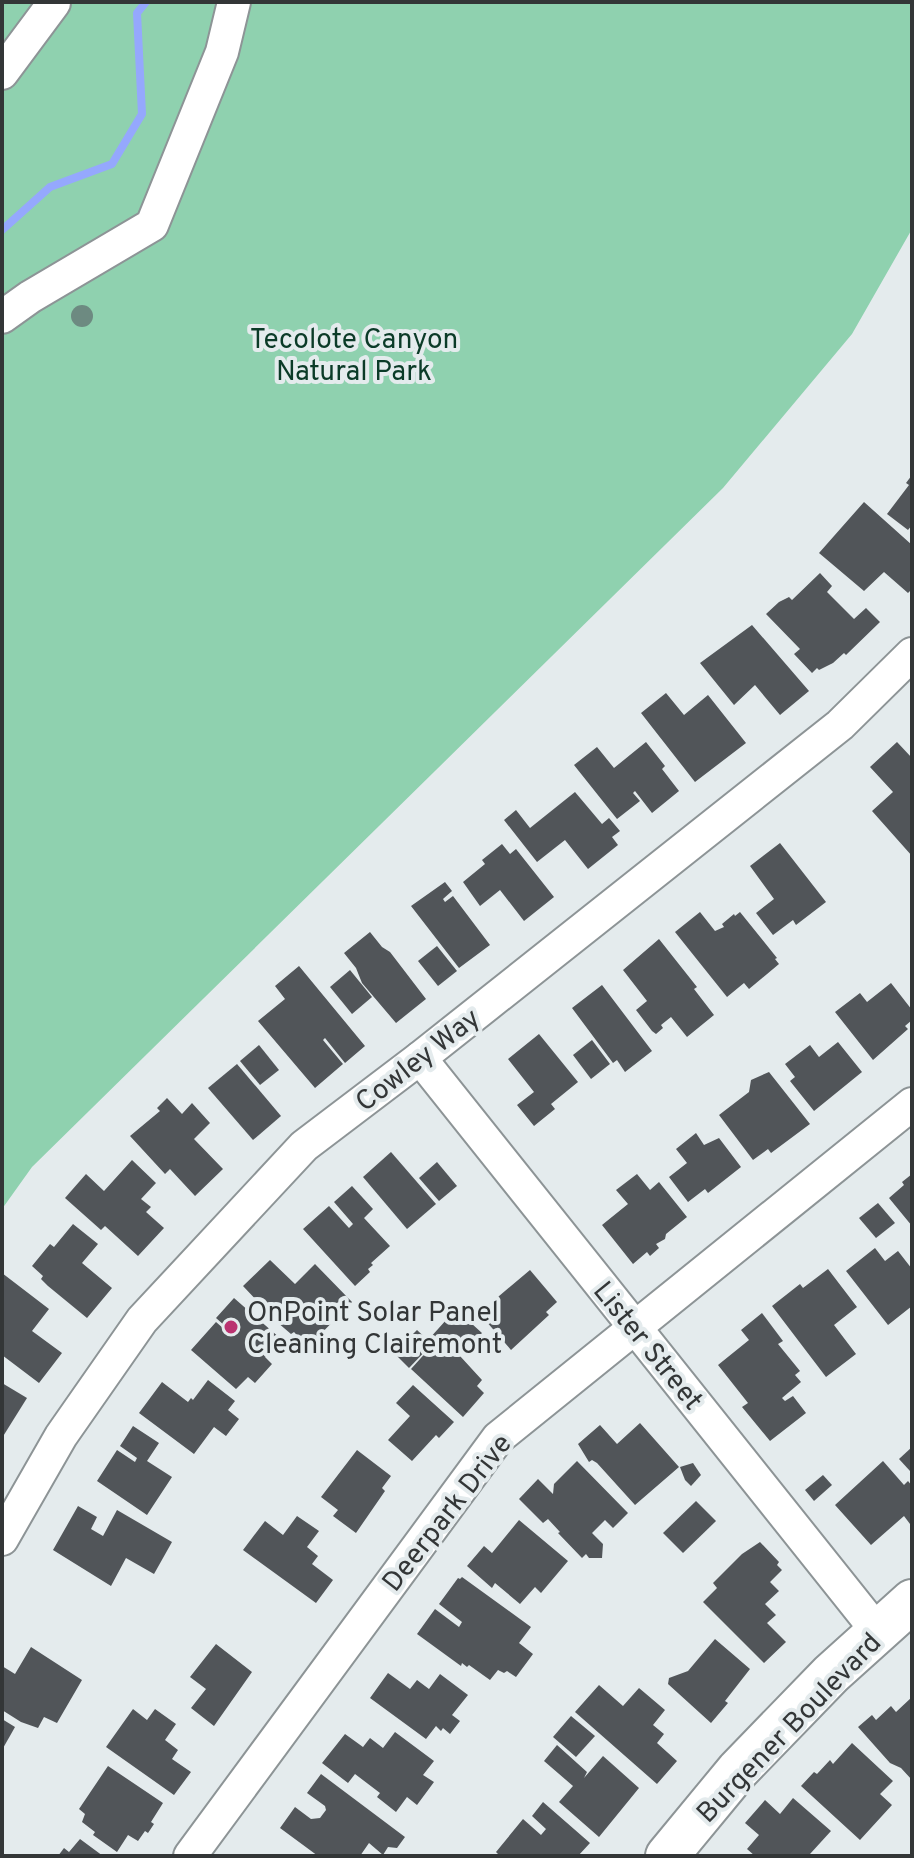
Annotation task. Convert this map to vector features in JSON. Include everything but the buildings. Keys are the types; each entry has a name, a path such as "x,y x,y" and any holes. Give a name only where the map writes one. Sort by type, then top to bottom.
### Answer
{"main road":[{"name":"Burgener Boulevard","path":"680,1851 749,1760 831,1674 912,1601"}],"street":[{"path":"2,317 152,225 222,52 234,2"},
{"path":"2,73 54,3"},
{"name":"Cowley Way","path":"2,1539 61,1436 142,1320 304,1146 420,1058 840,725 912,654"},
{"name":"Lister Street","path":"420,1058 878,1632"},
{"name":"Deerpark Drive","path":"190,1856 498,1438 912,1104"}],"green space":[{"name":"Tecolote Canyon Natural Park","path":"2,2 912,2 912,229 852,334 723,488 32,1167 2,1209"}],"waterway":[{"path":"2,230 50,187 112,164 142,114 137,13 146,2"}],"place":[{"name":"OnPoint Solar Panel Cleaning Clairemont","path":"231,1327"}]}
